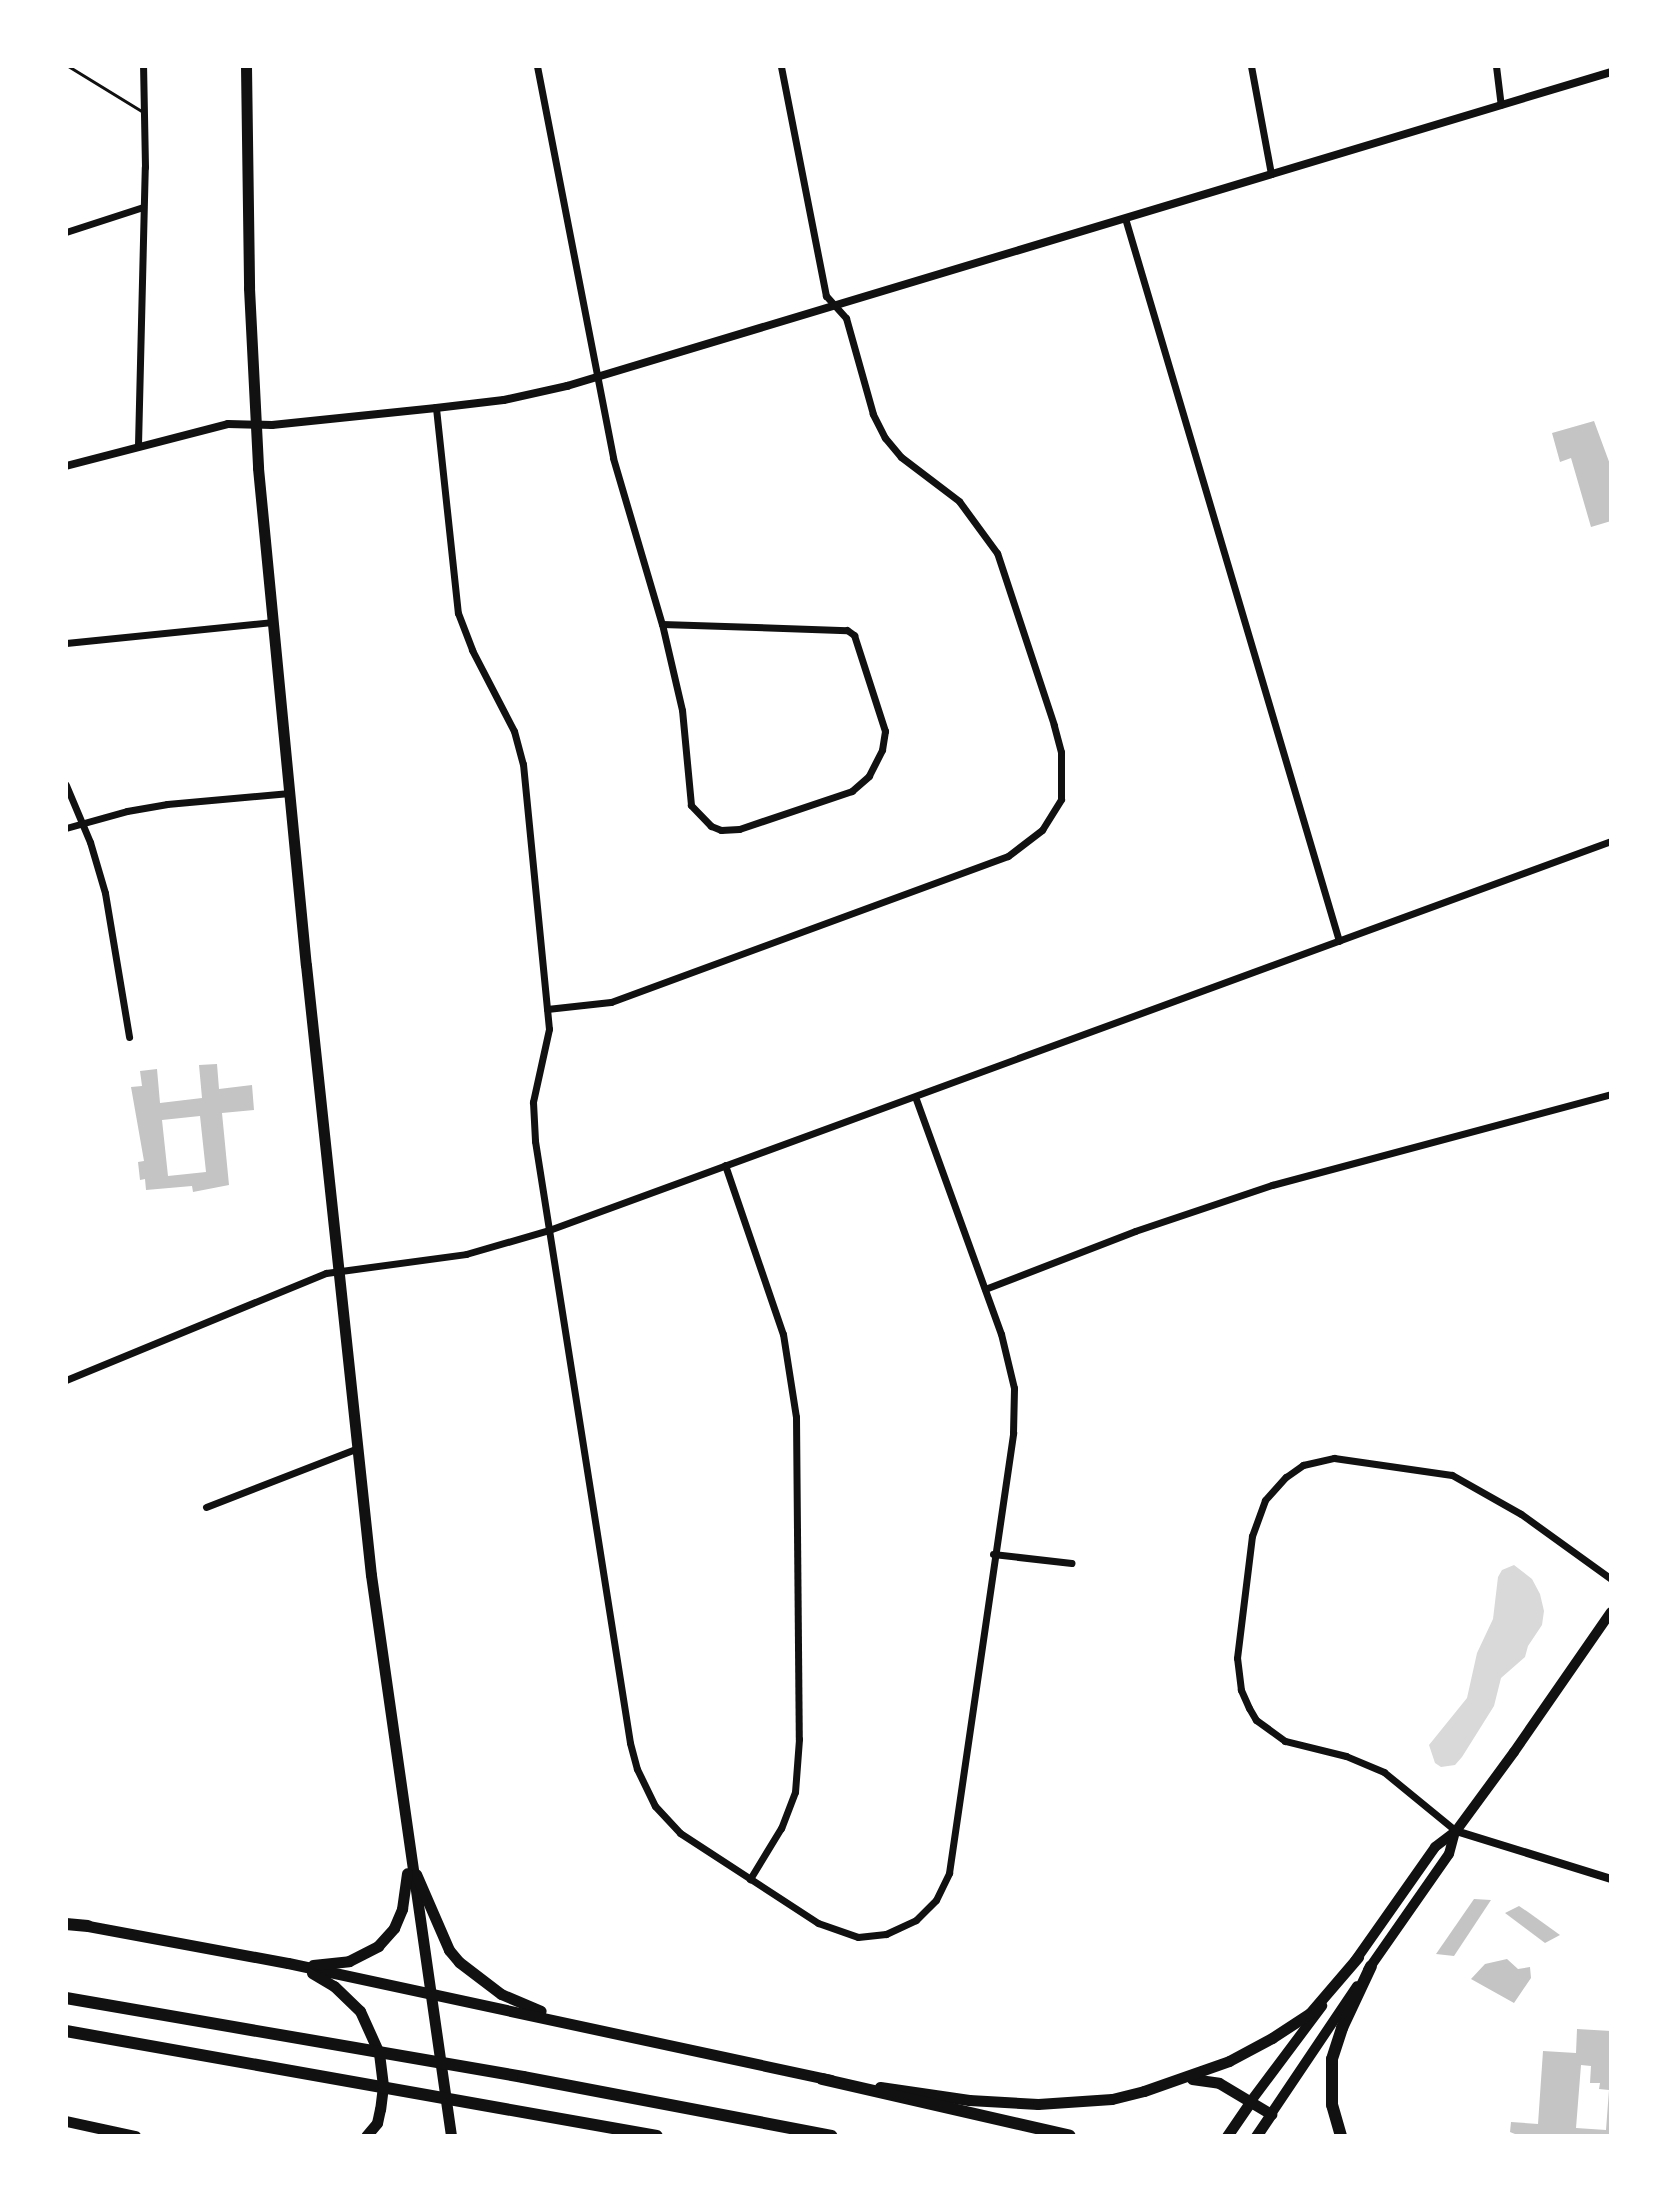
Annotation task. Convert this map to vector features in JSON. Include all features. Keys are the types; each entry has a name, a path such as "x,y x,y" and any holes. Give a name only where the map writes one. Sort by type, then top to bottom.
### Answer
{"highway":[{"path":"246,66 255,425 290,793 370,1572 451,2136"},
{"path":"288,1963 349,1961 378,1946 394,1928 402,1909 409,1859"},
{"path":"409,1859 449,1950 459,1962 501,1994 572,2022"},
{"path":"66,1923 288,1963 430,1995 572,2022 1070,2136"},
{"path":"822,2079 969,2100 1038,2104 1112,2099 1184,2079 1251,2050 1310,2013 1358,1957"},
{"path":"288,1963 334,1986 360,2011 370,2028 379,2053 383,2086 377,2123 366,2136"},
{"path":"1341,2136 1332,2105 1332,2059 1342,2028 1371,1966"},
{"path":"66,1998 523,2077 831,2136"},
{"path":"66,2031 657,2136"},
{"path":"1184,2079 1204,2078 1271,2114 1256,2136"},
{"path":"1227,2136 1251,2101"},
{"path":"66,2121 135,2136"}],"main road":[{"path":"1251,2101 1435,1847 1456,1831 1611,1612"},
{"path":"1271,2114 1449,1854 1456,1831"}],"street":[{"path":"138,445 143,66"},
{"path":"537,66 595,378 625,505 662,624 682,710 691,805 711,826 721,830 739,829 852,791 869,776 882,750 885,731 854,635 847,630 662,624"},
{"path":"547,1009 611,1002 997,861 1032,841 1061,799 1061,752 1054,725 997,553 959,501 901,457 885,438 873,414 846,318 826,296 781,66"},
{"path":"1251,66 1271,174"},
{"path":"1496,66 1501,105"},
{"path":"66,466 228,424 243,422 255,425 504,400 595,378 1611,72"},
{"path":"66,232 143,207"},
{"path":"1125,218 1339,941"},
{"path":"436,408 458,613 472,650 514,731 523,764 549,1037 534,1088 532,1110 616,1669 637,1769 655,1806 680,1833 818,1923 858,1937 901,1928 924,1914 936,1900 952,1860 993,1554 1013,1433 1014,1388 985,1289 915,1097"},
{"path":"66,643 274,622"},
{"path":"66,785 105,893 129,1037"},
{"path":"66,828 167,804 290,793"},
{"path":"66,1380 326,1273 466,1254 549,1230 1611,841"},
{"path":"985,1289 1135,1231 1272,1185 1611,1094"},
{"path":"725,1165 783,1334 796,1417 799,1739 795,1792 781,1828 750,1879"},
{"path":"206,1507 358,1448"},
{"path":"1611,1579 1521,1514 1452,1475 1334,1458 1303,1465 1286,1477 1265,1500 1252,1536 1237,1658 1241,1690 1249,1708 1264,1726 1285,1741 1346,1756 1384,1772 1456,1831 1611,1879"},
{"path":"993,1554 1071,1563"}],"lane":[{"path":"68,66 143,112"}],"shaded area":[{"path":"1514,1565 1532,1579 1540,1594 1544,1611 1542,1625 1528,1646 1525,1657 1501,1678 1494,1706 1462,1757 1455,1765 1441,1767 1435,1763 1429,1745 1467,1698 1477,1653 1493,1619 1498,1577 1502,1570"}],"building":[{"path":"1594,421 1611,467 1611,521 1591,527 1571,458 1560,462 1552,433"},
{"path":"217,1064 219,1089 252,1085 254,1110 222,1113 229,1185 193,1192 192,1186 146,1190 145,1179 140,1180 138,1162 144,1161 131,1087 142,1086 140,1071 157,1069 160,1103 202,1098 199,1065","holes":["200,1116 206,1172 168,1176 162,1120"]},
{"path":"1474,1899 1491,1900 1454,1956 1436,1954"},
{"path":"1519,1906 1560,1935 1545,1943 1505,1913"},
{"path":"1507,1959 1518,1969 1530,1967 1531,1978 1514,2003 1471,1979 1485,1964"},
{"path":"1577,2029 1611,2031 1611,2136 1520,2136 1510,2132 1511,2122 1538,2124 1543,2051 1576,2053","holes":["1581,2065 1591,2066 1590,2083 1600,2083 1599,2089 1609,2090 1606,2130 1576,2128"]}]}
